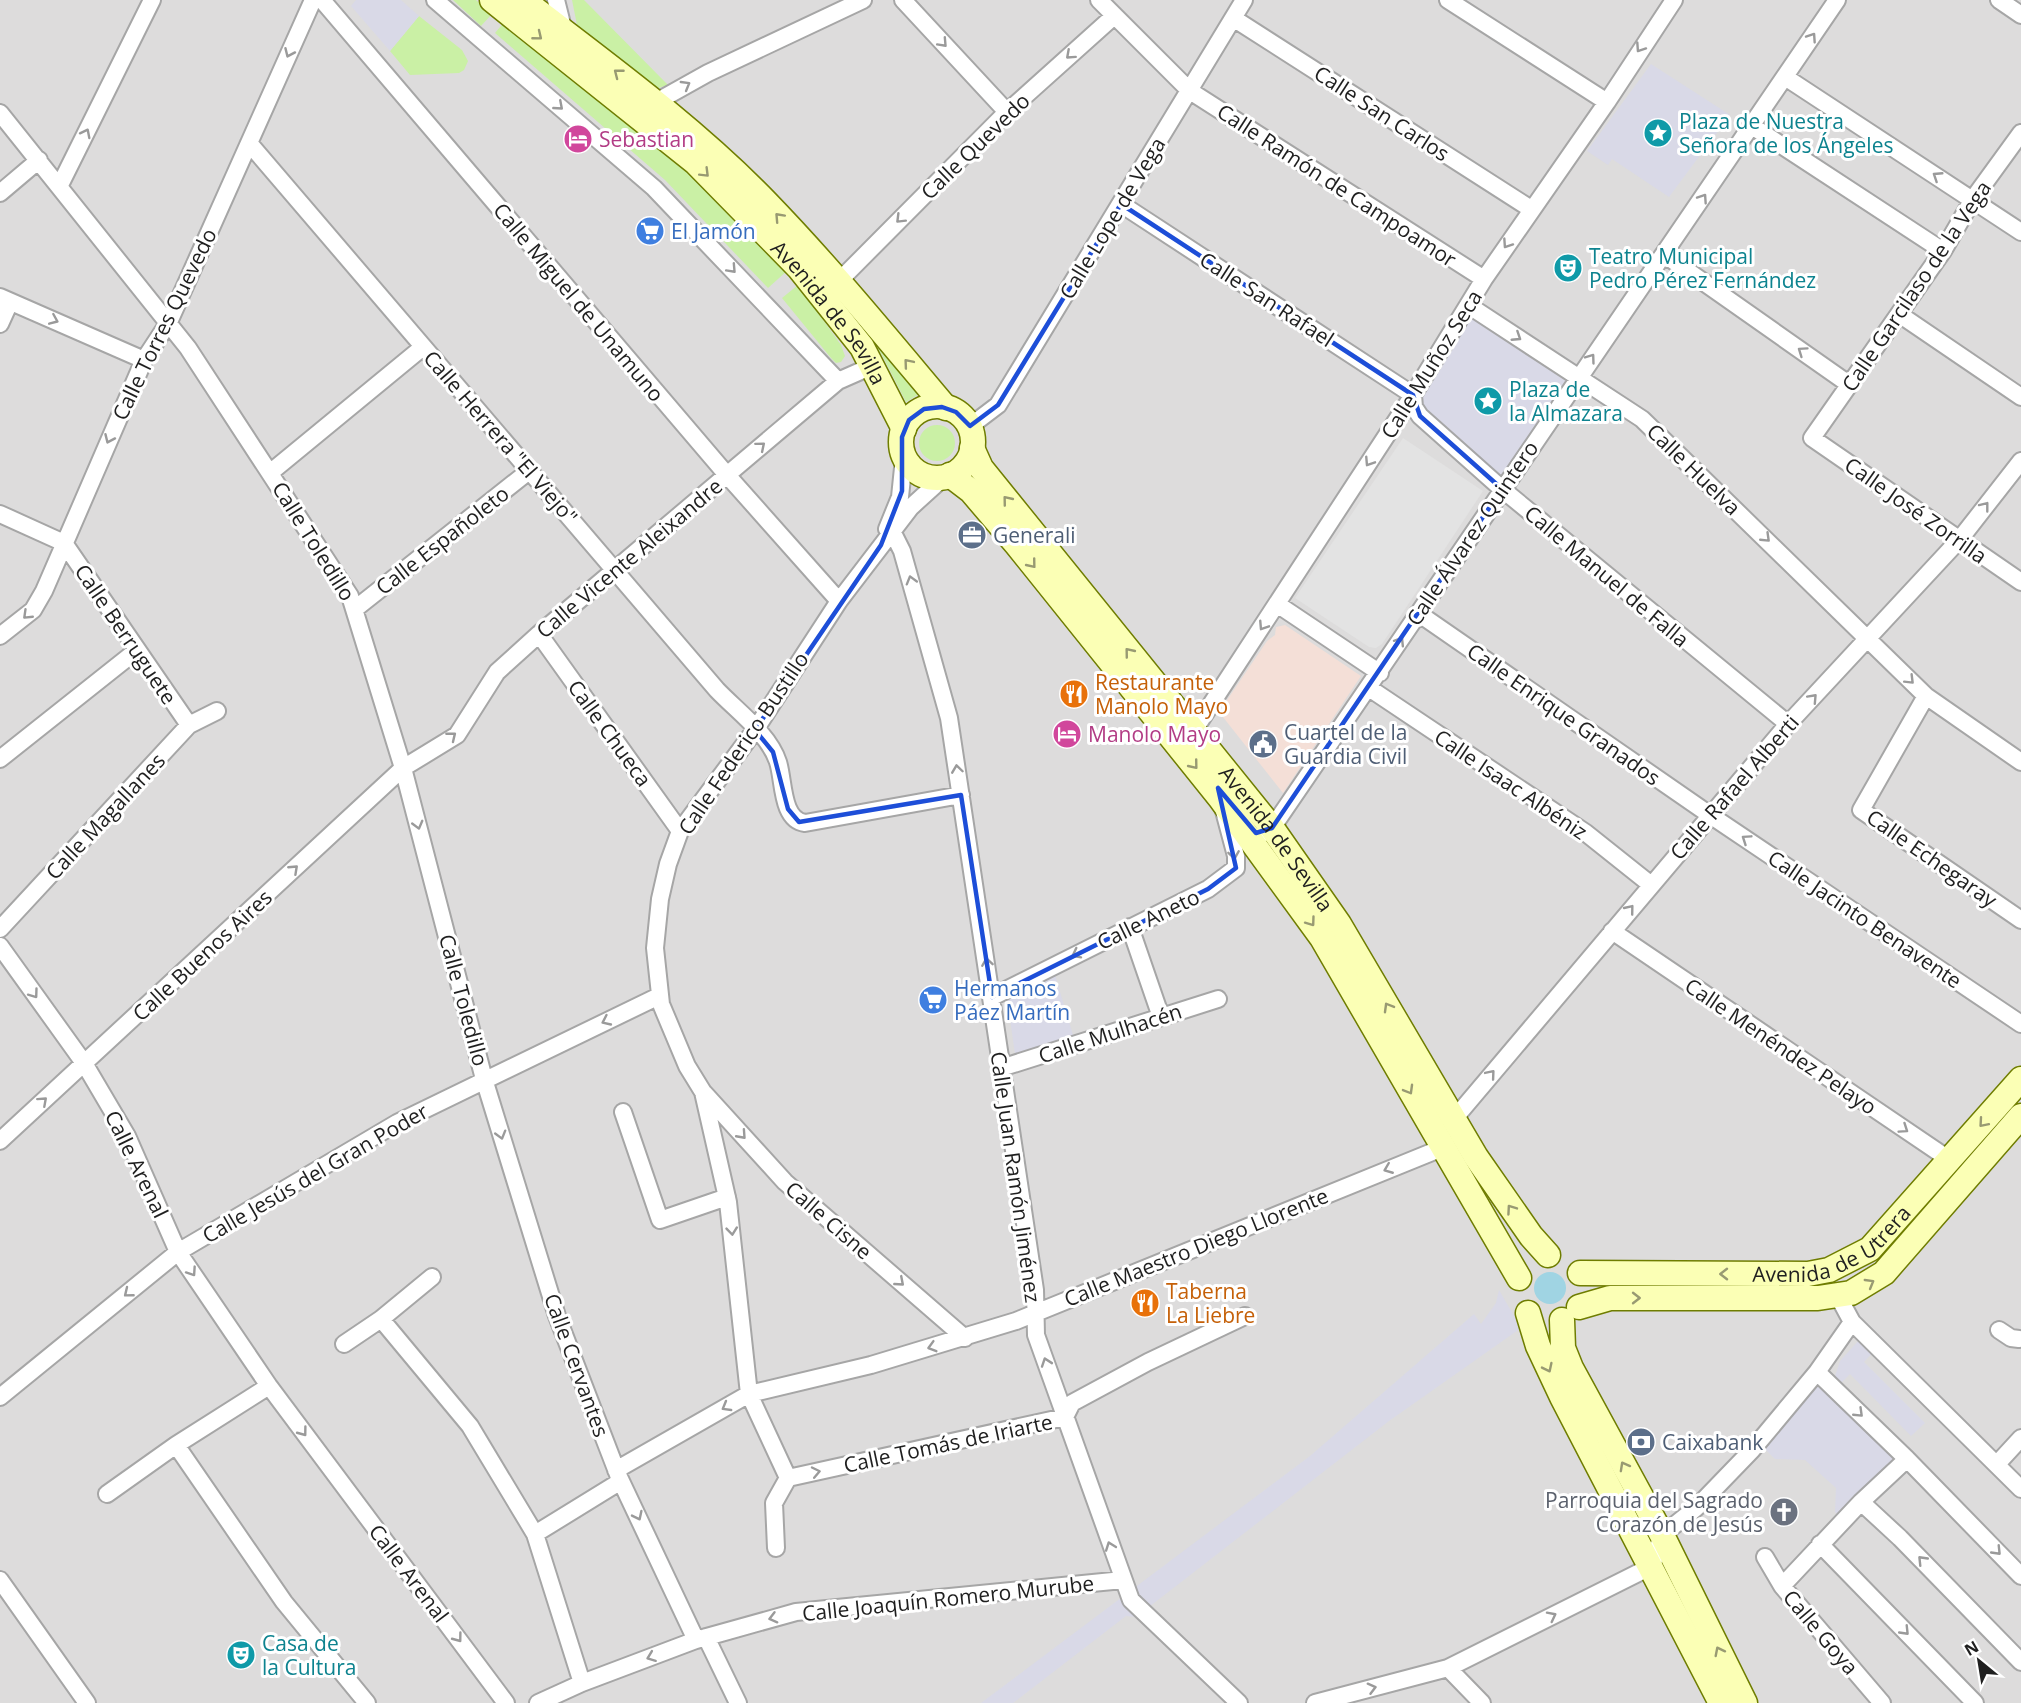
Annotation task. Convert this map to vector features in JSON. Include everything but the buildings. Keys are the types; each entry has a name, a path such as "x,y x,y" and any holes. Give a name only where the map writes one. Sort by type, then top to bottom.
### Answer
{"main road":[{"name":"Avenida de Sevilla","path":"492,0 696,163 799,268 849,328 872,366 904,429"},
{"name":"Avenida de Sevilla","path":"523,0 656,103 765,201 839,280 946,408"},
{"path":"935,406 946,408 960,415 971,437 965,465 947,476 932,478 918,473 904,458 901,441 909,420 921,411 935,406"},
{"name":"Avenida de Sevilla","path":"971,437 981,468 1272,828 1340,924 1454,1119 1510,1208 1548,1255"},
{"name":"Avenida de Sevilla","path":"947,476 971,491 1017,545 1220,798 1322,938 1519,1278"},
{"name":"Avenida de Utrera","path":"1580,1273 1808,1274 1829,1270 1870,1250 2021,1079"},
{"name":"Avenida de Utrera","path":"1570,1313 1610,1298 1818,1298 1838,1296 1857,1290 1884,1273 2021,1116"},
{"path":"1721,1703 1652,1566 1562,1397 1538,1346 1528,1313 1518,1298 1519,1278 1530,1262 1548,1255 1567,1259 1580,1273 1584,1290 1570,1313 1563,1347 1571,1368 1662,1535 1745,1703"},
{"path":"1528,1313 1544,1321 1570,1313"}],"street":[{"path":"60,185 152,0"},
{"name":"Calle Torres Quevedo","path":"0,636 33,610 144,360 169,322 313,0"},
{"name":"Calle Miguel de Unamuno","path":"322,0 727,475 839,601"},
{"name":"Avenida de Sevilla","path":"435,0 654,188 838,381"},
{"path":"556,0 564,32"},
{"path":"614,97 642,108 656,103 708,73 863,0"},
{"path":"903,0 1007,112"},
{"name":"Calle Ramón de Campoamor","path":"1099,0 1190,91 1484,279"},
{"name":"Calle Lope de Vega","path":"971,437 998,405 1244,0"},
{"path":"1448,0 1607,102"},
{"name":"Calle Muñoz Seca","path":"1193,732 1413,395 1484,279 1607,102 1674,0"},
{"name":"Calle Álvarez Quintero","path":"1272,828 1380,673 1578,377 1665,255 1837,0"},
{"path":"1999,0 2021,15"},
{"name":"Calle Quevedo","path":"839,280 1007,112 1114,15"},
{"name":"Calle San Carlos","path":"1233,18 1531,209"},
{"path":"1785,77 2021,232"},
{"name":"Calle Toledillo","path":"0,113 169,322 344,584 355,609 403,768 484,1079"},
{"path":"1752,126 1943,251"},
{"name":"Calle Garcilaso de la Vega","path":"1812,438 1943,251 1973,199 2021,133"},
{"name":"Calle Herrera \"El Viejo\"","path":"249,143 717,690 773,752 788,809 799,822 961,795"},
{"path":"0,193 39,160"},
{"name":"Calle San Rafael","path":"1121,204 1413,395"},
{"path":"1665,255 1850,385"},
{"path":"0,324 5,299 144,360"},
{"name":"Calle Huelva","path":"1468,306 1642,419 1926,696 2021,762"},
{"path":"1899,314 2021,397"},
{"path":"271,472 423,346"},
{"name":"Calle Vicente Aleixandre","path":"403,768 457,735 497,672 539,634 838,381 872,366"},
{"name":"Calle Manuel de Falla","path":"1413,395 1414,407 1420,416 1502,489 1788,724"},
{"name":"Calle José Zorrilla","path":"1812,438 2021,582"},
{"name":"Calle Federico Bustillo","path":"887,539 900,497 904,458"},
{"name":"Calle Rafael Alberti","path":"1454,1119 1650,884 1788,724 1960,539 2021,460"},
{"name":"Calle Españoleto","path":"355,609 529,471"},
{"name":"Calle Federico Bustillo","path":"703,1092 676,1044 659,996 654,948 660,899 668,864 680,831 755,730 839,601 911,507 947,476"},
{"path":"0,514 64,543"},
{"name":"Calle Juan Ramón Jiménez","path":"887,539 902,551 949,718 1035,1290 1036,1335 1131,1600 1239,1703"},
{"name":"Calle Berruguete","path":"64,543 189,725"},
{"path":"1277,604 1380,673"},
{"name":"Calle Enrique Granados","path":"1418,613 1710,815"},
{"name":"Calle Chueca","path":"539,634 680,831"},
{"path":"0,759 136,651"},
{"name":"Calle Isaac Albéniz","path":"1369,688 1586,833 1650,884"},
{"name":"Calle Echegaray","path":"1926,696 1861,810 2021,920"},
{"name":"Calle Magallanes","path":"0,929 189,725 216,711"},
{"name":"Calle Buenos Aires","path":"0,1141 403,768"},
{"path":"1220,798 1234,807 1256,833 1272,828"},
{"name":"Calle Aneto","path":"992,997 1208,889 1236,868 1236,856 1220,798"},
{"name":"Calle Jacinto Benavente","path":"1710,815 2021,1024"},
{"path":"1130,927 1161,1017"},
{"name":"Calle Menéndez Pelayo","path":"1612,931 1950,1160"},
{"name":"Calle Arenal","path":"0,946 84,1063 127,1136 178,1252 269,1386 506,1703"},
{"name":"Calle Jesús del Gran Poder","path":"0,1397 178,1252 397,1123 659,996"},
{"name":"Calle Mulhacén","path":"1001,1068 1218,999"},
{"name":"Calle Cervantes","path":"484,1079 557,1316 618,1475 701,1638 738,1703"},
{"path":"703,1092 728,1197 749,1394 788,1478 774,1503 776,1548"},
{"name":"Calle Cisne","path":"703,1092 785,1182 965,1338"},
{"path":"623,1112 660,1220 728,1197"},
{"name":"Calle Maestro Diego Llorente","path":"535,1534 618,1475 749,1394 965,1338 1035,1313 1442,1148"},
{"path":"344,1344 381,1319 432,1277"},
{"path":"1838,1296 1852,1322 2021,1489"},
{"name":"Calle Tomás de Iriarte","path":"788,1478 1065,1417 1072,1403 1148,1362 1245,1316"},
{"path":"381,1319 470,1426 535,1534 582,1683"},
{"path":"1315,1703 1448,1668 1652,1566 1662,1535 1696,1508 1752,1450 1817,1372 1852,1322"},
{"path":"1999,1330 2020,1339"},
{"path":"1817,1372 1907,1459 2021,1576"},
{"path":"106,1494 176,1445 269,1386"},
{"path":"1997,1464 2021,1438"},
{"path":"176,1445 284,1602 368,1703"},
{"path":"1782,1587 1861,1502 1907,1459"},
{"path":"1861,1502 1900,1538 2021,1662"},
{"path":"1820,1544 1974,1703"},
{"name":"Calle Goya","path":"1765,1557 1782,1587 1882,1703"},
{"path":"0,1580 87,1703"},
{"name":"Calle Joaquín Romero Murube","path":"538,1703 582,1683 701,1638 813,1609 1123,1580"},
{"path":"1448,1668 1482,1703"}],"highlighted area":[{"path":"1121,204 1413,395 1420,416 1502,489 1272,828 1256,833 1218,788 1236,868 1208,889 992,997 961,795 799,822 788,809 773,752 755,730 881,545 902,491 902,437 909,420 924,409 942,407 956,412 970,426 998,405"}],"shaded area":[{"path":"0,0 2021,0 2021,1703 0,1703"},
{"path":"356,0 401,0 419,16 390,51 351,6"},
{"name":"Plaza de Nuestra Señora de los Ángeles","path":"1651,64 1730,115 1669,197 1612,159 1608,165 1587,151"},
{"name":"Plaza de la Almazara","path":"1468,305 1578,377 1502,489 1414,407"},
{"path":"1403,438 1483,491 1382,644 1376,648 1369,647 1295,598"},
{"path":"1285,625 1361,676 1283,793 1219,712 1267,641 1275,635 1276,627"},
{"path":"1055,975 1073,1035 1015,1054 1007,998"},
{"path":"1499,1290 1521,1328 1389,1421 1136,1617 1126,1616 1013,1703 981,1703 1310,1456 1474,1314 1481,1324 1496,1303"},
{"path":"1860,1339 1876,1349 1864,1362 1925,1423 1911,1436 1850,1374 1841,1383 1835,1376 1840,1361"},
{"path":"1817,1372 1907,1459 1843,1521 1835,1512 1836,1488 1805,1460 1775,1459 1758,1442"}],"green space":[{"path":"453,0 476,0 492,14 481,26"},
{"path":"572,0 584,0 668,85 655,89 578,30"},
{"path":"419,16 462,50 468,61 464,70 459,73 410,75 390,51"},
{"path":"505,21 703,182 788,270 768,288 665,180 495,33"},
{"path":"813,265 919,394 906,402 882,355"},
{"path":"798,285 841,345 845,356 841,362 836,363 831,358 782,298"},
{"path":"937,425 950,430 955,443 950,456 937,461 924,456 919,443 924,430"}],"water":[{"path":"1550,1272 1561,1277 1566,1288 1561,1299 1550,1304 1539,1299 1534,1288 1539,1277"}],"place":[{"name":"Plaza de Nuestra Señora de los Ángeles","path":"1658,133"},
{"name":"Sebastian","path":"578,139"},
{"name":"El Jamón","path":"650,231"},
{"name":"Teatro Municipal Pedro Pérez Fernández","path":"1568,268"},
{"name":"Plaza de la Almazara","path":"1488,401"},
{"name":"Generali","path":"972,535"},
{"name":"Restaurante Manolo Mayo","path":"1074,694"},
{"name":"Manolo Mayo","path":"1067,734"},
{"name":"Cuartel de la Guardia Civil","path":"1263,744"},
{"name":"Hermanos Páez Martín","path":"933,1000"},
{"name":"Taberna La Liebre","path":"1145,1303"},
{"name":"Caixabank","path":"1641,1442"},
{"name":"Parroquia del Sagrado Corazón de Jesús","path":"1784,1512"},
{"name":"Casa de la Cultura","path":"241,1655"}]}
